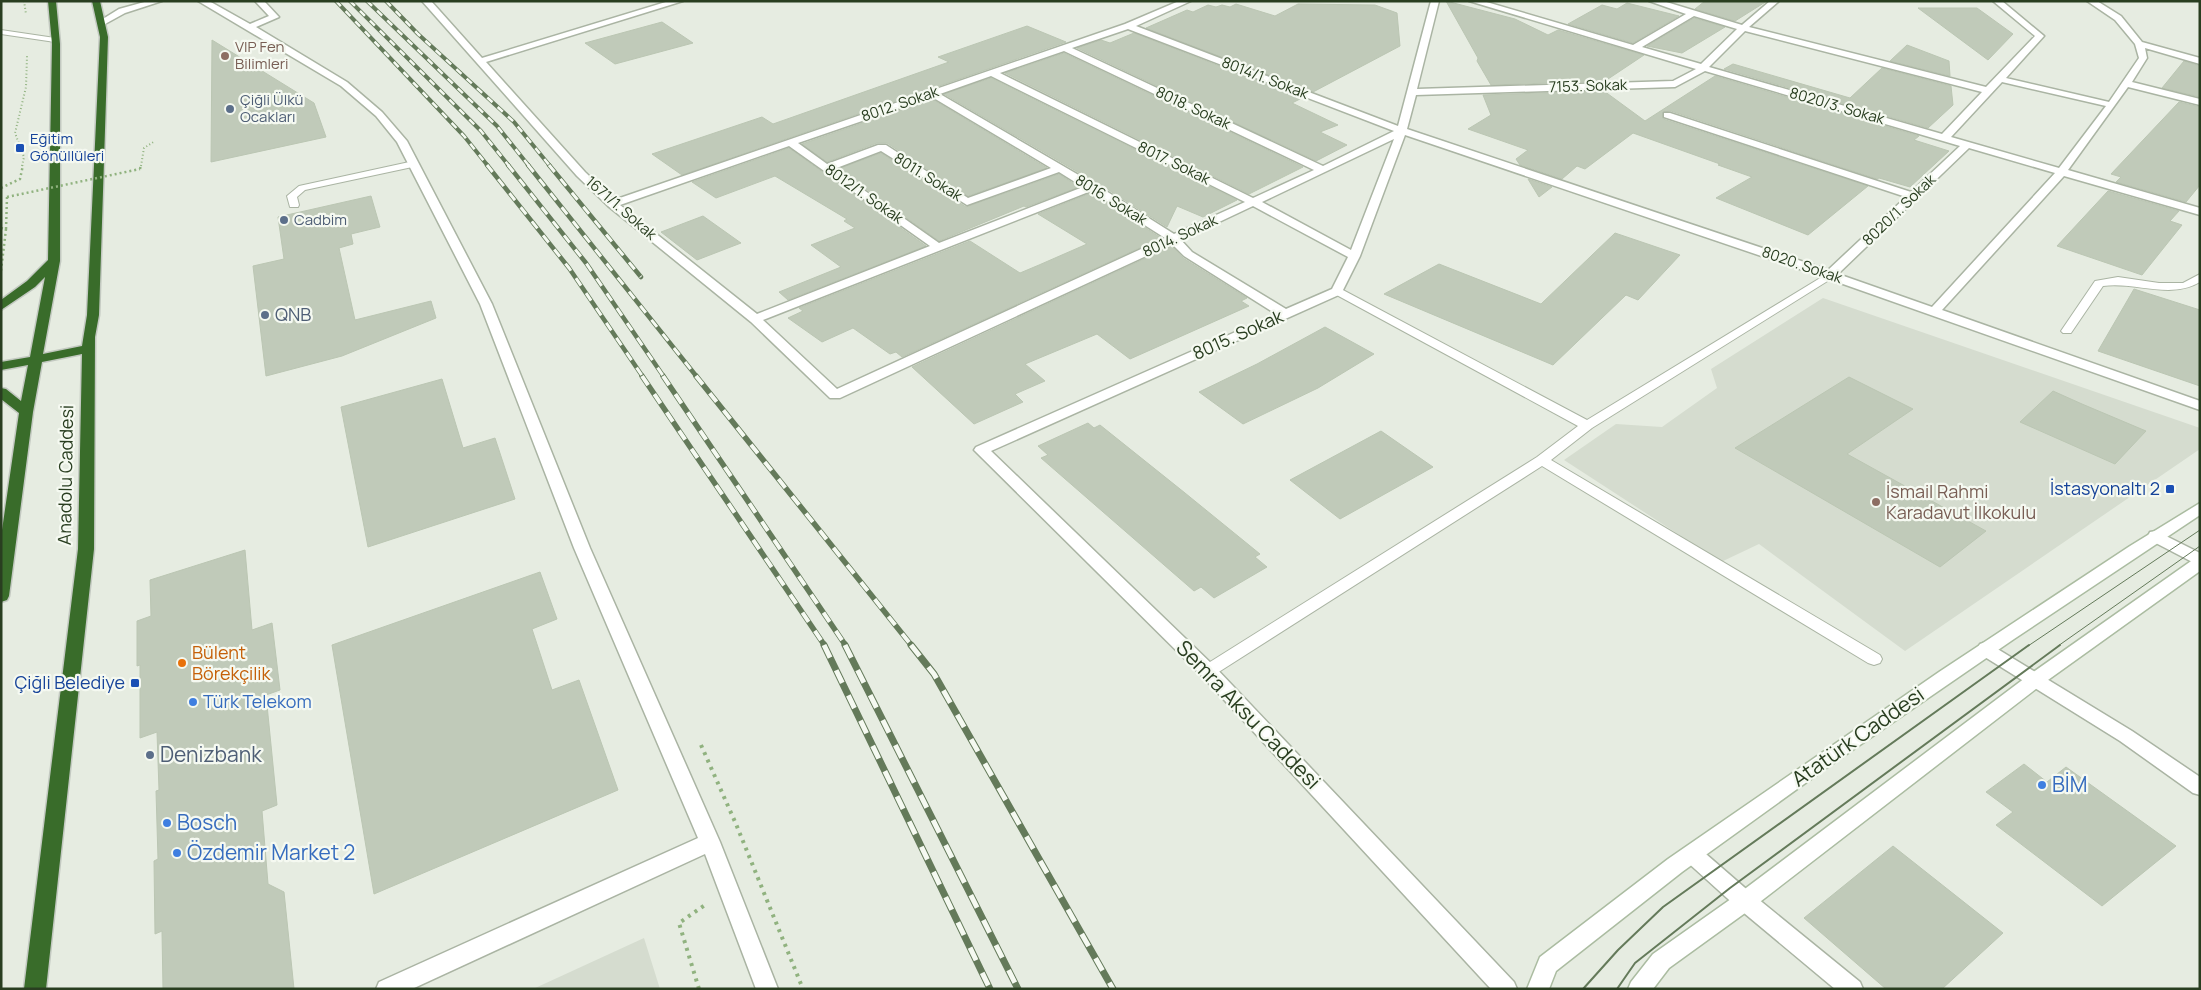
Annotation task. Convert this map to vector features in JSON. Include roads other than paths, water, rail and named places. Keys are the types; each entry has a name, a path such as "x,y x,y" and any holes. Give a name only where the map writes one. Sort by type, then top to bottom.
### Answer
{"highway":[{"path":"1,596 26,412 54,261 55,40 52,1"},
{"name":"Anadolu Caddesi","path":"35,989 86,549 88,348 93,305 104,37 96,1"},
{"path":"1,306 31,284 54,261"},
{"path":"1,366 88,348"},
{"path":"1,392 26,412"}],"street":[{"path":"102,22 122,11 158,1"},
{"path":"202,1 344,84 379,114 402,141 486,304 582,548 710,842 767,989"},
{"path":"249,27 275,17 259,1"},
{"name":"1671/1. Sokak","path":"426,1 581,174 612,204 755,319 835,395"},
{"path":"480,61 679,1"},
{"name":"8012. Sokak","path":"612,204 1128,26 1187,1"},
{"path":"1337,290 1354,256 1402,131 1435,1"},
{"name":"8020/3. Sokak","path":"1473,1 2200,212"},
{"path":"1652,1 1743,28 1989,91"},
{"name":"7153. Sokak","path":"1411,92 1676,84 1702,69 1743,28 1775,1"},
{"path":"1944,138 2040,36 1997,1"},
{"path":"1934,312 2061,173 2112,106 2143,58 2139,44 2118,18 2091,1"},
{"path":"1636,47 1691,14"},
{"name":"8014/1. Sokak","path":"1128,26 1402,131"},
{"path":"2139,44 2200,61"},
{"name":"8018. Sokak","path":"1063,47 1323,170"},
{"name":"8017. Sokak","path":"992,73 1253,202 1354,256"},
{"path":"2000,79 2112,106"},
{"path":"2127,84 2200,102"},
{"name":"8016. Sokak","path":"932,93 1092,187 1174,239 1188,254 1285,314"},
{"path":"1667,115 1913,196"},
{"name":"8014. Sokak","path":"835,395 1047,295 1323,170 1402,131"},
{"name":"8020. Sokak","path":"1402,131 1830,275 2200,406"},
{"name":"8012/1. Sokak","path":"789,142 938,246"},
{"name":"8020/1. Sokak","path":"1830,275 1967,145"},
{"name":"8011. Sokak","path":"826,168 882,148 967,202 1060,168"},
{"path":"755,319 1092,187"},
{"name":"8015. Sokak","path":"982,450 1337,290"},
{"name":"Semra Aksu Caddesi","path":"982,450 1208,671 1506,989"},
{"name":"Atatürk Caddesi","path":"1538,989 1548,964 1692,854 1851,741 1986,649 2200,508"},
{"path":"2156,536 2200,560"},
{"path":"1639,989 1661,961 1745,901 2035,680 2200,564"},
{"path":"1986,649 2126,736 2200,787"},
{"path":"387,989 710,842"},
{"path":"1692,854 1745,901 1852,989"}],"lane":[{"path":"1,32 55,40"},
{"path":"294,206 292,196 302,188 414,164"},
{"path":"1208,671 1542,460 1587,425 1830,275"},
{"path":"2067,331 2100,283 2118,280 2159,286 2185,286 2200,277"},
{"path":"1337,290 1587,425"},
{"path":"1542,460 1874,659"}],"tram line":[{"path":"2028,646 2200,530"},
{"path":"2058,646 2200,546"},
{"path":"1583,989 1618,950 1663,907 2029,645"},
{"path":"1617,989 1635,963 1730,888 2060,645"}],"railway":[{"path":"336,1 464,136 488,166"},
{"path":"350,1 481,131 509,166"},
{"path":"367,1 497,126 529,166"},
{"path":"386,1 418,34 514,122 550,166"},
{"path":"487,165 569,268 643,377"},
{"path":"508,165 586,263 664,377"},
{"path":"528,165 697,377"},
{"path":"549,165 641,277"},
{"path":"642,376 825,646"},
{"path":"663,376 846,646"},
{"path":"696,376 912,646"},
{"path":"824,645 990,989"},
{"path":"845,645 1018,989"},
{"path":"911,645 934,674 1113,989"}],"place":[{"name":"VIP Fen Bilimleri","path":"225,56"},
{"name":"Çiğli Ülkü Ocakları","path":"230,109"},
{"name":"Eğitim Gönüllüleri","path":"20,148"},
{"name":"Cadbim","path":"284,220"},
{"name":"QNB","path":"265,315"},
{"name":"İstasyonaltı 2","path":"2170,489"},
{"name":"İsmail Rahmi Karadavut İlkokulu","path":"1876,502"},
{"name":"Bülent Börekçilik","path":"182,663"},
{"name":"Çiğli Belediye","path":"135,683"},
{"name":"Türk Telekom","path":"193,702"},
{"name":"Denizbank","path":"150,755"},
{"name":"BİM","path":"2042,785"},
{"name":"Bosch","path":"167,823"},
{"name":"Özdemir Market 2","path":"177,853"}]}
